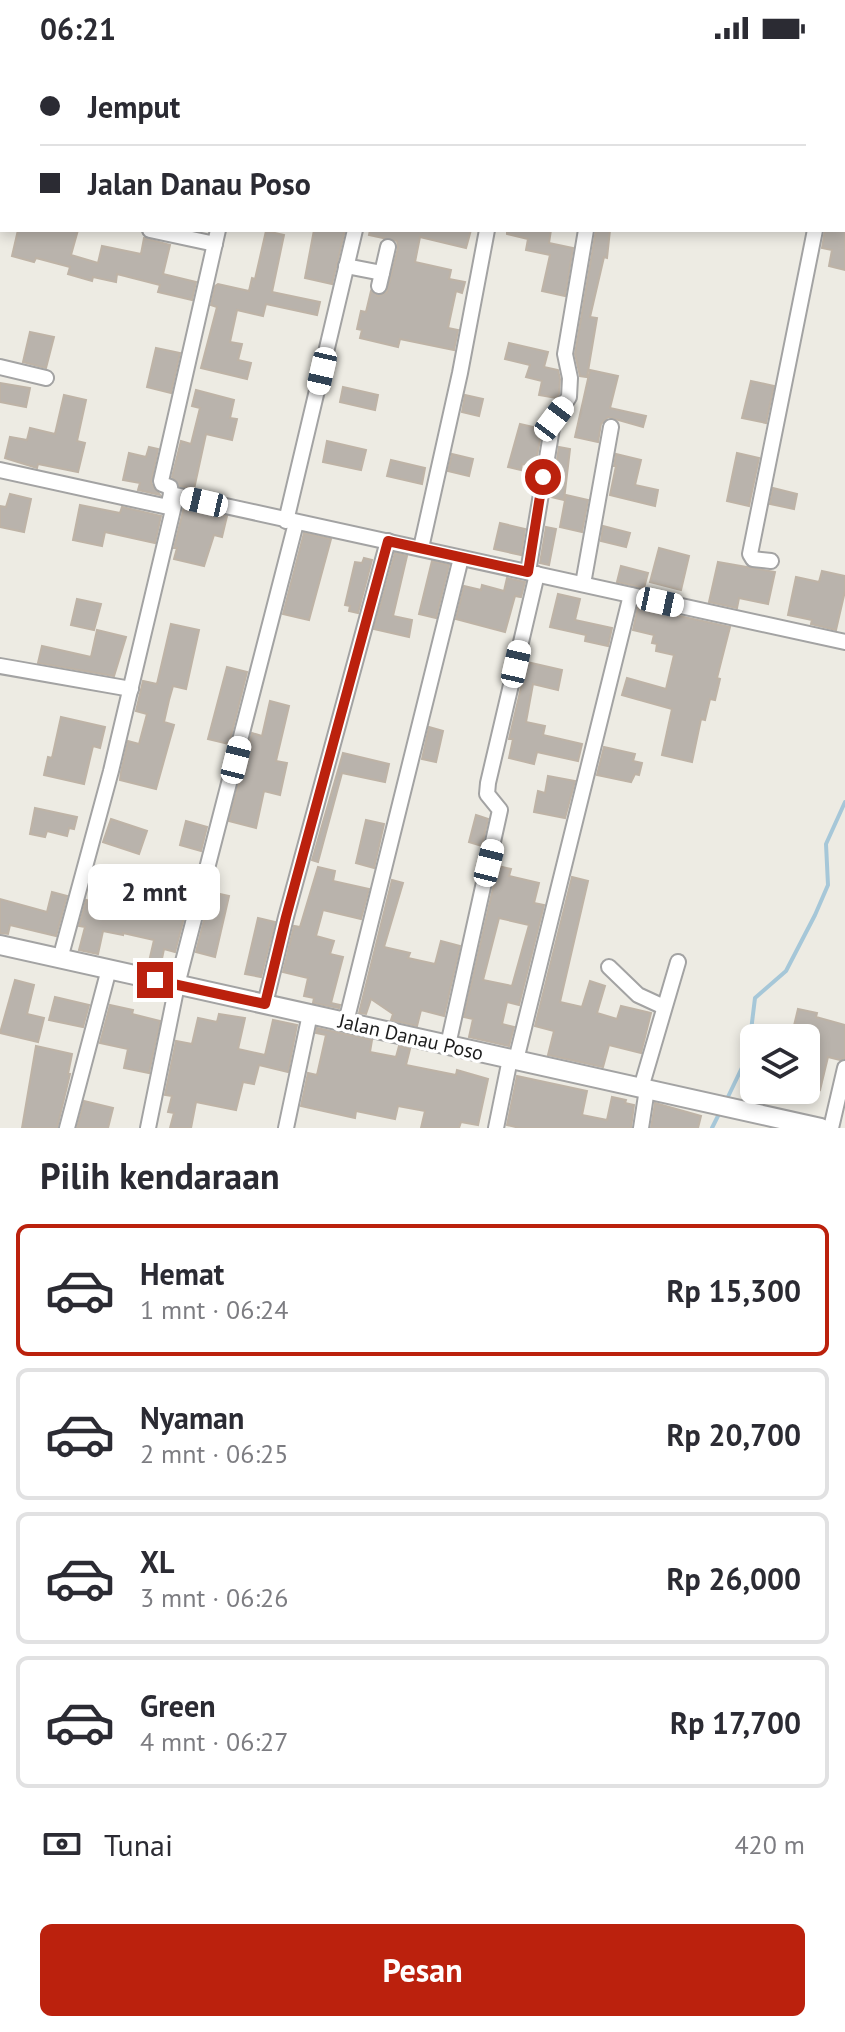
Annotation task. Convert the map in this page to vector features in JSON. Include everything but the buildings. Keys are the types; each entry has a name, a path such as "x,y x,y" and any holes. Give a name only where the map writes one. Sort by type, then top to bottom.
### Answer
{"street":[{"path":"60,959 104,801 174,495 170,487 161,481 217,237 169,232"},
{"path":"148,1128 177,985 291,522 354,232"},
{"path":"421,548 460,373 487,232"},
{"path":"448,1045 500,810 487,794 488,783 532,573 552,428 554,419 569,397 570,378 565,354 586,232"},
{"path":"771,561 753,559 750,554 815,232"},
{"path":"346,266 381,279 388,247"},
{"path":"0,367 46,378"},
{"path":"583,584 611,427"},
{"path":"0,470 168,507 174,495"},
{"path":"174,495 845,642"},
{"path":"265,1004 388,541"},
{"path":"346,1022 461,558"},
{"path":"496,1128 631,595"},
{"path":"0,666 131,689"},
{"name":"Jalan Danau Poso","path":"0,945 725,1107 763,1122 821,1128"},
{"path":"641,1128 644,1089 678,962"},
{"path":"609,967 638,995 664,1007"},
{"path":"67,1128 109,969"},
{"path":"286,1128 310,1014"},
{"path":"831,1128 845,1068"}],"waterway":[{"path":"726,1101 748,1055 755,998 786,971 828,885 826,844 845,802"},
{"path":"712,1128 720,1112"}],"route":[{"path":"155,980 265,1004 388,541 528,572 543,477"}]}
